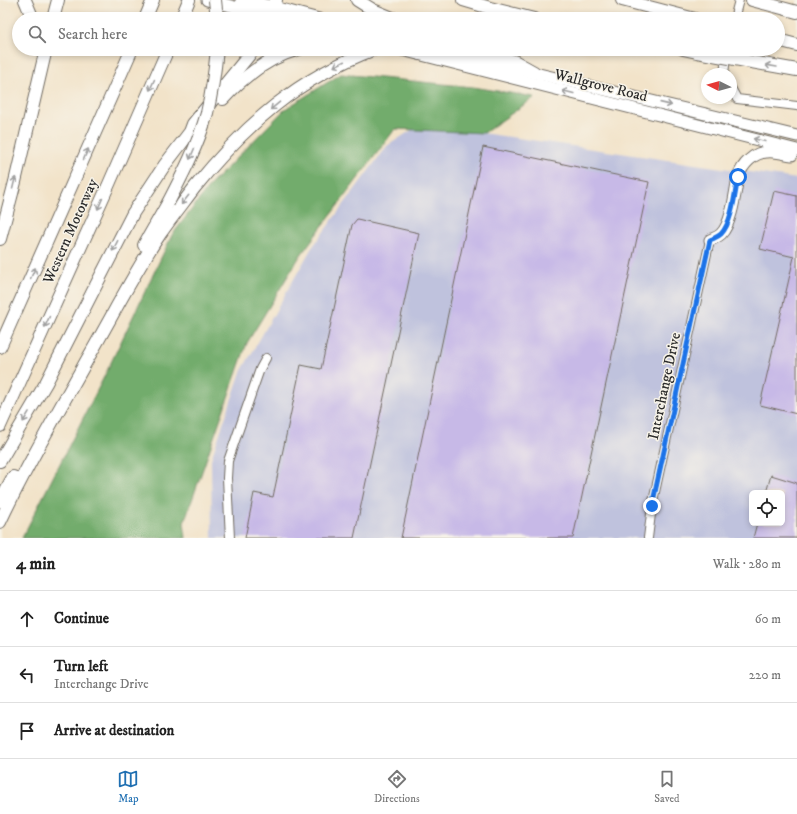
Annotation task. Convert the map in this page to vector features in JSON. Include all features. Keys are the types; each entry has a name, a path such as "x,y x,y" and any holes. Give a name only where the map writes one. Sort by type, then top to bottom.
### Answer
{"highway":[{"path":"25,0 30,12"},
{"path":"55,12 58,0"},
{"path":"148,12 153,0"},
{"path":"184,12 189,0"},
{"path":"357,0 378,12"},
{"path":"463,0 506,12"},
{"path":"622,0 668,12"},
{"path":"756,1 797,12"},
{"path":"785,42 797,45"},
{"path":"37,56 37,61 41,70"},
{"path":"0,240 44,56"},
{"name":"Western Motorway","path":"0,347 129,56"},
{"name":"Western Motorway","path":"0,426 165,56"},
{"path":"0,501 168,203 189,160 207,112 214,81 216,56"},
{"path":"0,461 46,383 134,212 164,166 190,132 193,124 249,56"},
{"path":"190,132 196,129 214,108 243,79 279,56"},
{"path":"0,522 34,455 135,275 160,234 201,180 231,146 281,100 306,83 345,61 358,56"},
{"path":"498,56 516,62 534,72"},
{"path":"719,56 797,70"}],"main road":[{"path":"207,0 275,12"},
{"path":"241,0 275,12"},
{"name":"Wallgrove Road","path":"426,56 797,150"},
{"name":"Wallgrove Road","path":"465,56 797,136"},
{"path":"710,240 721,234 728,224 740,170 746,163 754,156 766,151 797,156"}],"street":[{"path":"736,12 739,0"},
{"path":"725,68 726,56"},
{"path":"737,97 738,99 797,106"},
{"name":"Interchange Drive","path":"648,538 652,506 710,240"},
{"path":"230,538 228,461 260,369 266,358"}],"shaded area":[{"path":"421,124 797,179 797,538 212,538 211,459 241,372 311,249 387,146"}],"green space":[{"path":"341,74 473,87 535,97 484,133 395,129 300,256 247,343 184,523 186,538 22,538 105,375 172,235 211,184 285,109"}],"building":[{"path":"483,147 649,182 573,538 401,538"},
{"path":"774,191 797,196 797,414 760,405 794,257 760,249"},
{"path":"357,219 419,233 354,538 245,538 254,493 273,497 301,365 321,369 352,225"},
{"path":"771,475 797,483 797,538 753,538 756,526 785,526 785,490 767,490"}],"route":[{"path":"652,506 710,240 721,234 726,228 738,177"}]}
